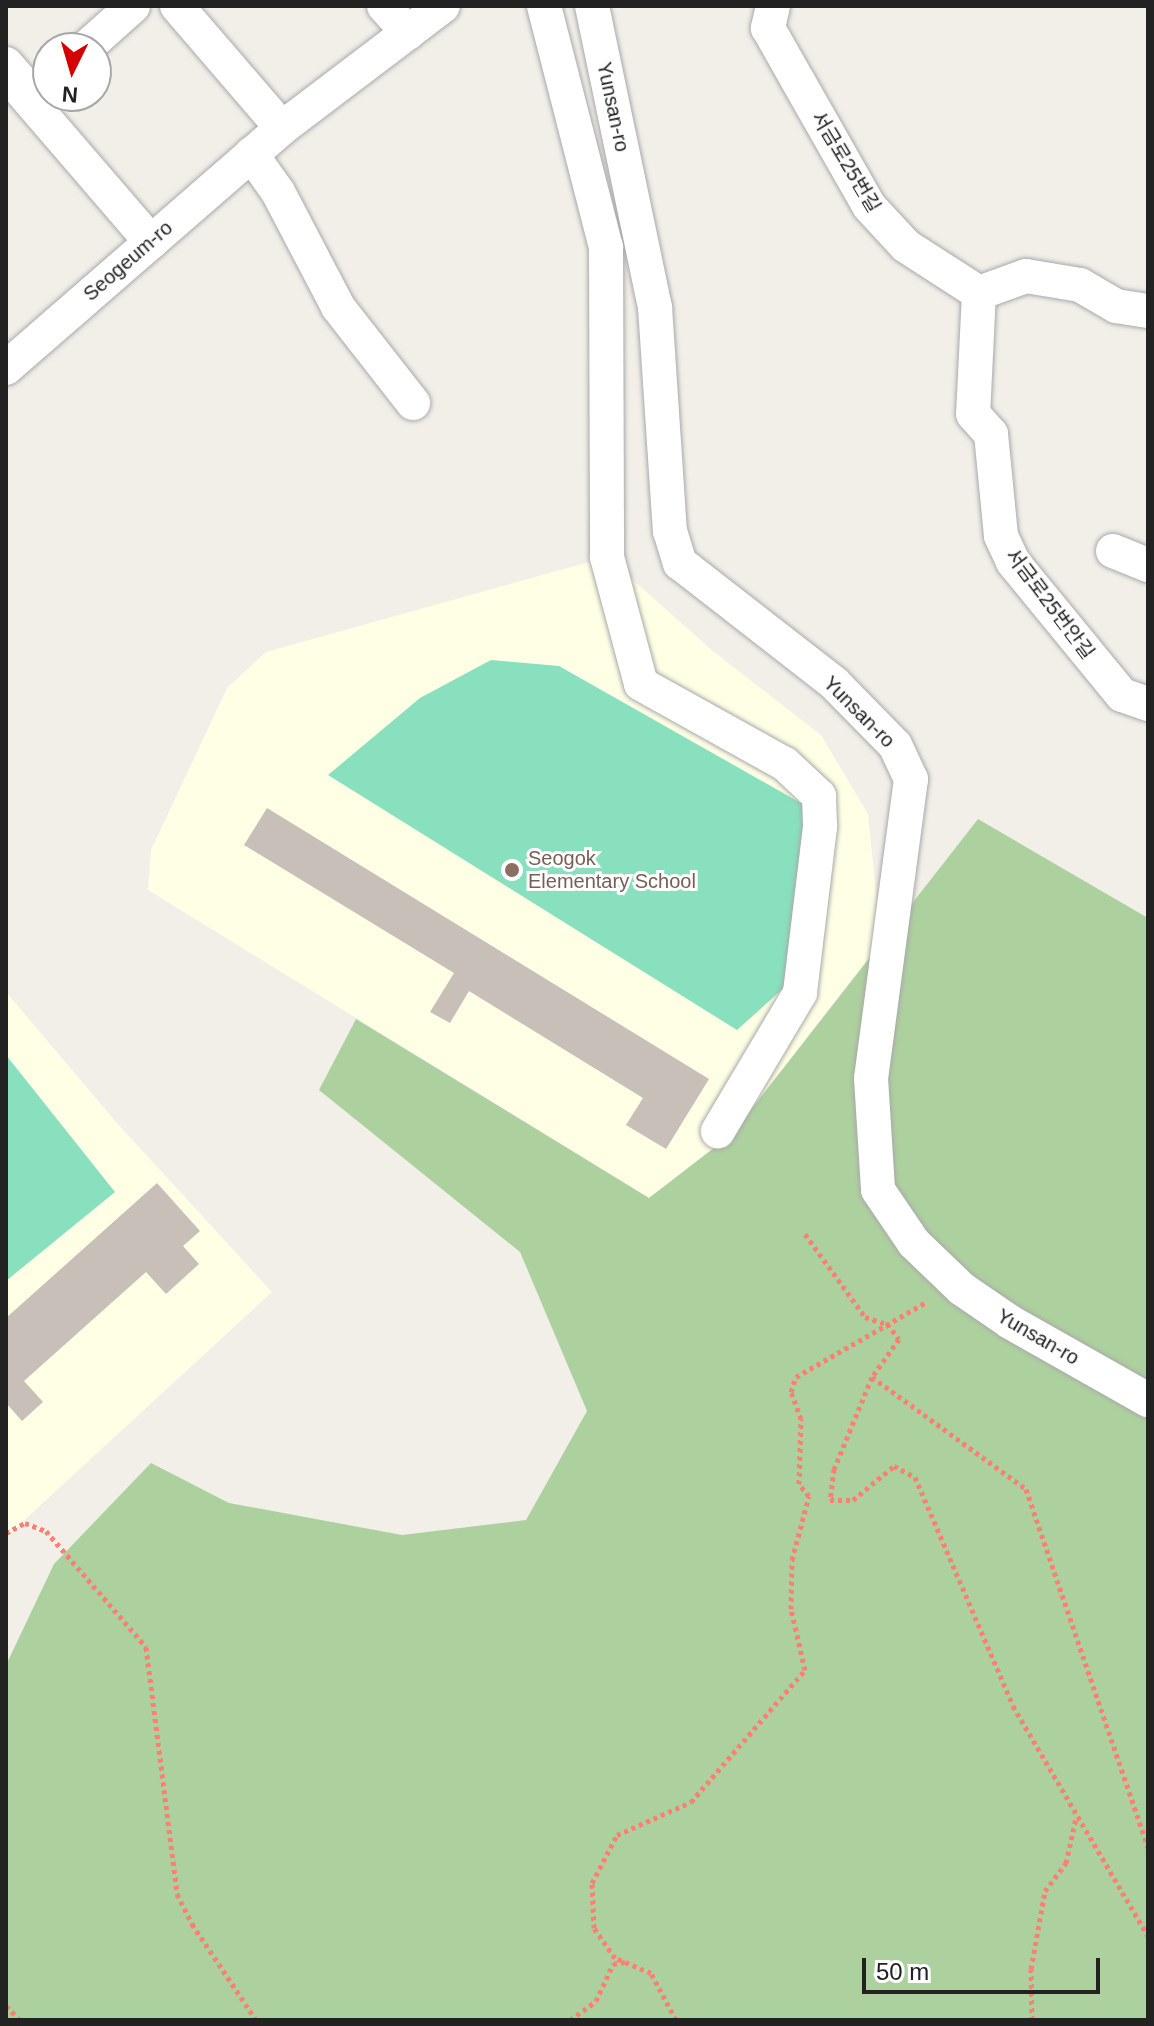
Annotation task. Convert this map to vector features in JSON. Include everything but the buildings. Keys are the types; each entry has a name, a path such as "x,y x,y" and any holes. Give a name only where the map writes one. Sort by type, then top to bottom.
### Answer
{"street":[{"path":"104,32 133,6"},
{"path":"177,6 282,128"},
{"path":"384,6 408,33"},
{"name":"Seogeum-ro","path":"6,368 282,128 443,6"},
{"path":"544,6 606,247 607,557 641,684 785,764 819,796 820,827 800,993 718,1131"},
{"name":"Yunsan-ro","path":"592,6 655,307 670,531 680,563 834,683 895,745 911,779 871,1078 878,1190 914,1243 955,1282 1010,1322 1148,1400"},
{"name":"서금로25번길","path":"773,6 768,28 869,206 906,246 979,293"},
{"path":"22,84 151,242"},
{"path":"251,154 278,192 338,307 413,403"},
{"path":"979,293 1026,276 1080,285 1116,306 1148,311"},
{"name":"서금로25번안길","path":"979,293 973,414 991,434 1001,536 1013,562 1122,695 1148,704"},
{"path":"1113,551 1148,565"}],"path":[{"path":"805,1234 865,1317 887,1324 899,1339 872,1377 834,1469 830,1500 853,1500 894,1466 915,1477 1013,1706 1148,1936"},
{"path":"676,2020 651,1973 615,1958 594,1928 592,1883 617,1835 691,1802 805,1670 791,1609 792,1560 809,1496 799,1484 801,1419 791,1392 796,1377 955,1282"},
{"path":"872,1377 1026,1489 1148,1847"},
{"path":"6,1533 25,1523 46,1531 146,1647 177,1894 192,1924 256,2020"},
{"path":"1032,2020 1031,1969 1045,1891 1066,1863 1076,1817"},
{"path":"570,2020 596,2001 613,1964 626,1961"},
{"path":"6,2006 20,2020"}],"shaded area":[{"name":"Seogok Elementary School","path":"607,557 714,652 821,735 868,814 881,942 732,1134 649,1198 148,890 151,850 227,688 266,652"},
{"path":"6,992 116,1122 272,1292 6,1537"}],"green space":[{"path":"491,660 559,666 806,806 786,986 737,1030 328,775 420,698"},
{"path":"978,819 1148,918 1148,2020 6,2020 6,1665 54,1564 151,1463 229,1503 402,1535 526,1520 587,1411 520,1252 319,1090 356,1019 649,1198 732,1134"},
{"path":"6,1055 115,1192 6,1281"}],"place":[{"name":"Seogok Elementary School","path":"512,870"}]}
